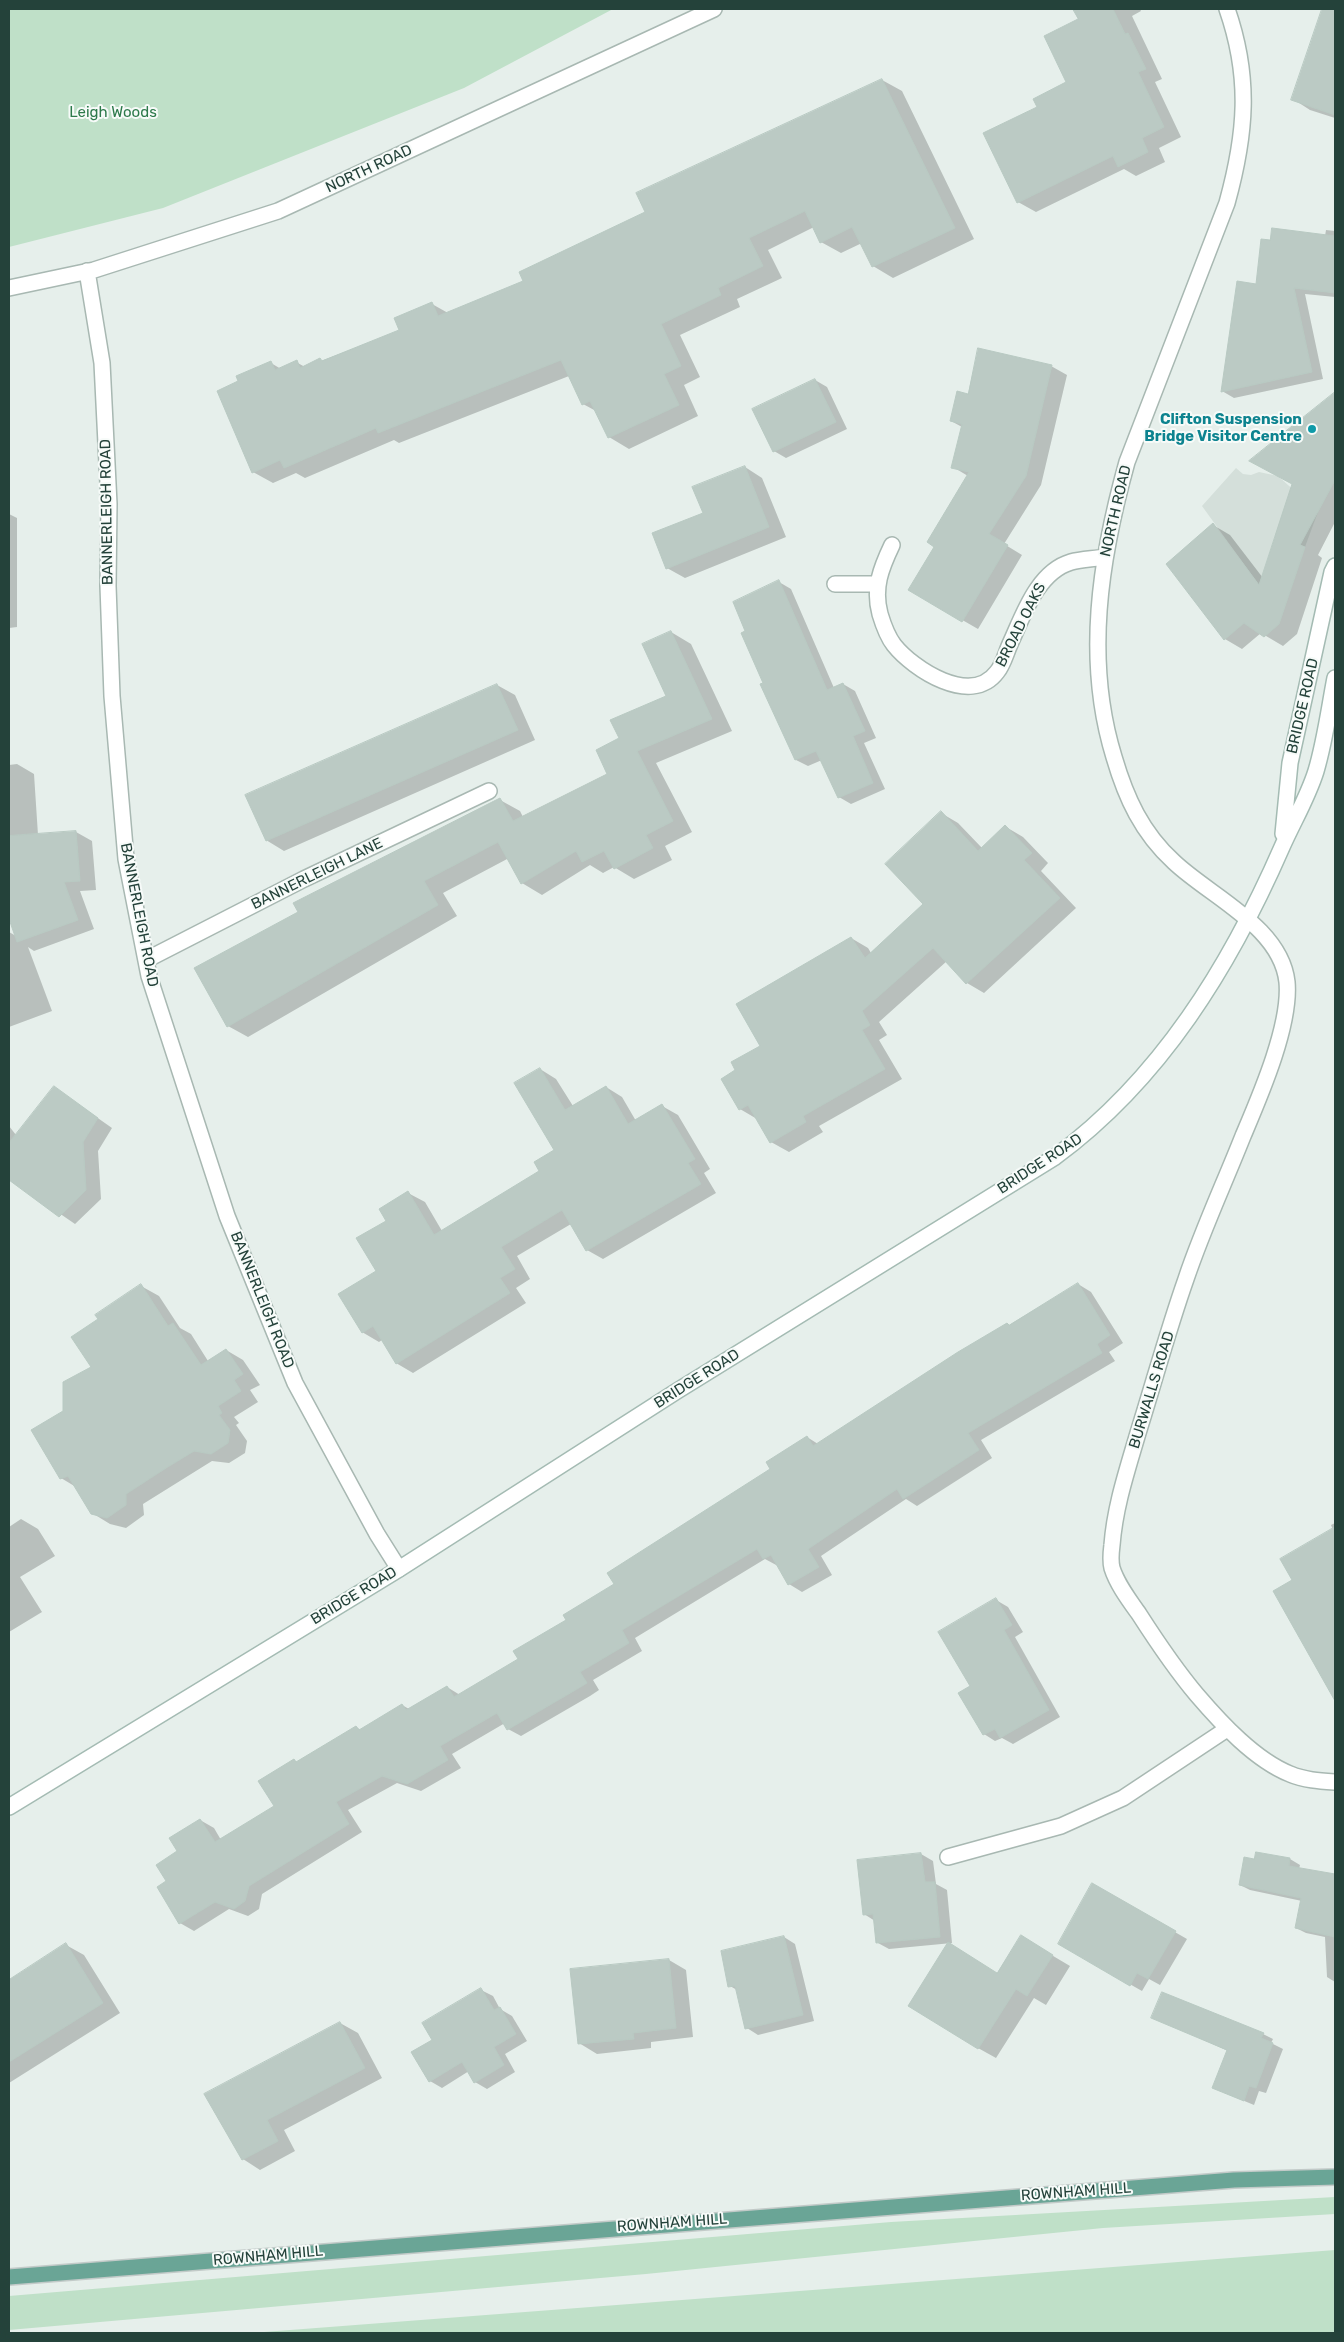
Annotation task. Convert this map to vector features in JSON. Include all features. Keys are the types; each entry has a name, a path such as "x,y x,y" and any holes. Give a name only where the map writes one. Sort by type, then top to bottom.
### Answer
{"main road":[{"name":"ROWNHAM HILL","path":"9,2277 1234,2180 1335,2177"}],"street":[{"name":"NORTH ROAD","path":"9,288 87,271 278,211 714,9"},
{"name":"NORTH ROAD","path":"1227,9 1235,31 1244,81 1243,134 1238,165 1227,204 1127,462 1105,557 1097,645 1098,671 1105,726 1124,791 1146,832 1173,862 1213,895 1249,919"},
{"name":"BANNERLEIGH ROAD","path":"87,271 102,363 109,504 108,586 112,696 126,859 149,976 227,1216 296,1383 377,1534 398,1569"},
{"path":"835,584 876,584 892,545"},
{"name":"BROAD OAKS","path":"876,584 881,617 893,644 909,660 932,675 954,685 973,686 984,682 997,672 1037,589 1048,576 1071,562 1105,557"},
{"name":"BRIDGE ROAD","path":"1282,848 1290,763 1332,572 1335,566"},
{"name":"BRIDGE ROAD","path":"9,1806 398,1569 677,1391 1055,1157 1087,1133 1116,1106 1161,1056 1218,972 1249,919 1316,771 1335,678"},
{"name":"BANNERLEIGH LANE","path":"146,960 304,879 489,790"},
{"name":"BURWALLS ROAD","path":"1249,919 1270,941 1286,975 1286,1010 1265,1084 1186,1276 1115,1511 1110,1563 1125,1593 1174,1668 1227,1729 1285,1772 1309,1780 1335,1782"},
{"path":"948,1857 1061,1826 1115,1802 1227,1729"}],"shaded area":[{"path":"1236,468 1243,474 1251,475 1259,472 1278,476 1318,512 1305,547 1275,536 1259,585 1202,506"}],"green space":[{"name":"Leigh Woods","path":"9,9 613,9 464,88 163,208 9,247"},
{"path":"1335,2197 1335,2214 1103,2228 646,2274 9,2330 9,2296 891,2222"},
{"path":"1335,2250 1335,2333 251,2333"}],"building":[{"path":"1073,9 1113,9 1125,34 1128,33 1146,69 1138,72 1164,127 1142,138 1148,152 1118,167 1113,156 1017,203 983,133 1037,107 1033,99 1066,82 1044,36 1078,19"},
{"path":"1322,9 1335,9 1335,115 1291,100"},
{"path":"882,79 955,228 872,267 852,227 820,243 805,211 749,238 763,266 718,288 721,295 661,324 681,366 664,374 679,405 608,438 590,401 582,405 561,360 378,433 376,428 284,468 280,460 252,473 217,391 238,381 236,376 271,361 275,370 297,360 300,368 320,358 322,361 399,330 394,318 432,302 438,316 523,281 519,272 645,212 636,193"},
{"path":"1272,228 1335,236 1335,293 1294,288 1312,372 1221,392 1237,281 1256,284 1261,239 1270,240"},
{"path":"978,348 1052,365 1026,476 989,534 1008,545 962,622 908,590 934,547 927,542 969,472 951,468 962,424 950,421 957,391 968,394"},
{"path":"815,379 836,422 773,452 752,409"},
{"path":"1335,392 1335,480 1300,545 1305,547 1279,624 1264,637 1244,623 1224,640 1166,564 1213,523 1259,585 1292,484 1249,461"},
{"path":"745,466 769,527 666,569 652,533 703,513 692,487"},
{"path":"779,580 827,690 843,683 865,731 853,736 873,783 838,798 816,751 795,760 760,684 763,683 741,633 745,631 733,602"},
{"path":"671,631 712,719 637,751 673,821 646,835 653,848 614,869 604,851 582,862 576,851 521,884 498,842 424,881 438,905 227,1027 194,968 298,912 293,903 500,798 513,821 607,774 596,750 619,738 610,720 666,696 642,644"},
{"path":"497,684 518,730 266,841 245,795"},
{"path":"941,811 978,851 1005,825 1032,853 1024,860 1060,898 966,984 933,948 862,1011 870,1025 862,1030 885,1069 803,1116 806,1122 770,1143 748,1105 739,1110 721,1079 735,1070 731,1062 760,1046 736,1004 851,937 865,958 923,904 885,864"},
{"path":"76,831 80,881 64,882 78,920 17,942 9,919 9,836"},
{"path":"540,1068 565,1110 606,1086 628,1124 662,1104 695,1159 688,1163 701,1184 586,1251 562,1210 501,1247 515,1269 500,1278 510,1293 396,1364 373,1326 362,1333 338,1294 376,1271 356,1238 386,1221 379,1209 408,1191 434,1235 539,1171 534,1162 554,1150 514,1083"},
{"path":"54,1086 98,1118 83,1142 86,1190 59,1217 9,1180 9,1143"},
{"path":"1078,1283 1110,1335 1097,1344 1102,1353 968,1433 979,1450 903,1499 897,1489 808,1549 819,1567 788,1585 771,1555 763,1559 757,1549 622,1630 629,1643 580,1672 587,1683 507,1730 497,1713 440,1746 448,1760 407,1784 382,1776 336,1802 349,1824 249,1886 245,1901 234,1909 215,1902 179,1924 157,1887 166,1881 156,1865 177,1851 169,1838 200,1819 215,1842 274,1806 258,1781 294,1759 296,1762 356,1726 359,1730 402,1704 406,1710 447,1686 454,1697 518,1659 513,1651 566,1620 563,1615 614,1584 607,1573 770,1469 766,1462 807,1436 813,1446 958,1352 1007,1323 1009,1325"},
{"path":"141,1284 168,1326 173,1323 201,1365 226,1349 243,1374 234,1380 241,1391 218,1406 222,1413 219,1415 230,1430 228,1443 211,1454 194,1451 166,1468 126,1494 126,1505 107,1518 91,1514 68,1476 60,1479 31,1430 63,1411 63,1382 91,1367 71,1337 98,1319 95,1315"},
{"path":"1335,1527 1335,1701 1273,1591 1292,1580 1280,1559"},
{"path":"996,1598 1012,1625 1004,1630 1049,1710 1000,1738 995,1729 983,1735 958,1693 970,1686 938,1632"},
{"path":"1256,1852 1290,1858 1289,1866 1335,1874 1335,1937 1295,1928 1301,1898 1239,1885 1244,1857 1254,1859"},
{"path":"921,1853 925,1882 935,1882 940,1937 876,1943 873,1914 863,1915 857,1860"},
{"path":"1092,1883 1176,1931 1148,1979 1137,1973 1130,1986 1058,1944"},
{"path":"1021,1935 1053,1955 1027,1996 1016,1989 978,2049 908,2006 948,1942 997,1973"},
{"path":"784,1936 803,2015 745,2029 735,1986 728,1987 721,1951"},
{"path":"66,1943 103,2003 9,2062 9,1980"},
{"path":"669,1959 676,2028 633,2033 634,2039 578,2044 570,1969"},
{"path":"481,1988 494,2010 500,2007 516,2034 494,2047 504,2065 474,2083 462,2062 429,2082 411,2052 432,2040 422,2023"},
{"path":"1162,1992 1264,2033 1261,2038 1273,2043 1256,2088 1249,2086 1244,2101 1212,2088 1227,2050 1151,2018"},
{"path":"340,2022 365,2068 267,2120 278,2141 242,2160 204,2094"}],"place":[{"name":"Clifton Suspension Bridge Visitor Centre","path":"1312,429"}]}
